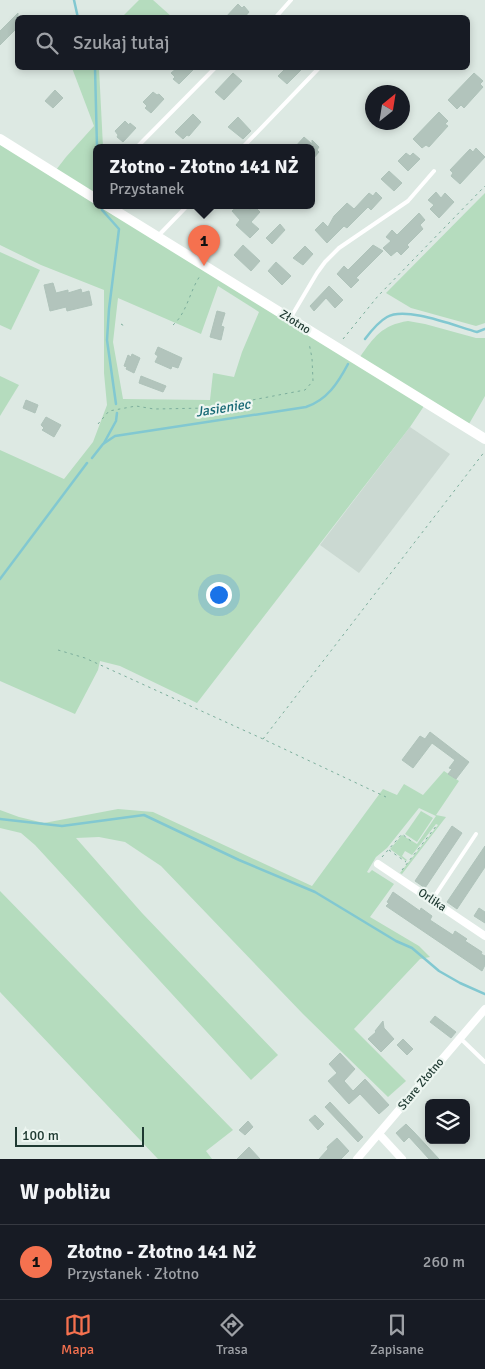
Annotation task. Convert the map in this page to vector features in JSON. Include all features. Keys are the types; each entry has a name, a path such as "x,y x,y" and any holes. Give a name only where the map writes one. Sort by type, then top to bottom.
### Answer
{"street":[{"path":"0,139 93,197"},
{"name":"Złotno","path":"114,209 485,439"},
{"name":"Orlika","path":"378,864 485,936"},
{"name":"Stare Złotno","path":"357,1159 485,1009"},
{"path":"379,1134 402,1159"}],"lane":[{"path":"278,15 291,0"},
{"path":"140,144 213,70"},
{"path":"246,144 317,70"},
{"path":"290,319 312,280 325,262 339,248 408,201 434,171"},
{"path":"157,236 184,209"},
{"path":"432,900 476,834"},
{"path":"460,1038 485,1062"}],"path":[{"path":"337,348 350,328 378,296 485,186"},
{"path":"173,325 183,311 194,285 207,267"},
{"path":"121,324 126,327"},
{"path":"98,424 109,411 136,406 154,409 210,408 305,390 313,381 314,376 308,330"},
{"path":"263,739 485,452"},
{"path":"58,650 85,658 386,797"},
{"path":"397,876 437,825"},
{"path":"378,864 402,834 412,840"},
{"path":"388,850 407,862"}],"shaded area":[{"path":"410,427 450,454 359,573 320,545"}],"green space":[{"path":"139,0 153,0 170,15 124,15"},
{"path":"73,70 99,70 103,144 93,144 93,193 56,170 94,126"},
{"path":"0,143 93,200 93,209 108,209 424,406 410,427 197,703 120,666 100,661 98,670 75,714 0,681 0,450 64,479 93,442 107,405 104,373 104,290 41,265 0,245","holes":["218,286 259,312 242,352 234,377 213,373 210,400 123,399 113,342 118,298 201,334"]},
{"path":"485,193 485,323 476,326 411,308 386,293"},
{"path":"0,252 40,270 11,330 0,325"},
{"path":"408,321 476,338 485,338 485,396 469,424 360,357 385,329"},
{"path":"0,376 19,385 0,416"},
{"path":"444,771 459,781 436,815 446,817 402,874 400,873 438,825 436,824 412,855 405,851 402,856 406,861 390,849 402,835 417,844 436,816 419,808 387,848 376,857 367,872 369,873 372,870 394,884 370,917 419,946 430,957 420,959 354,1029 406,1081 388,1097 303,1014 161,866 125,842 99,837 76,838 142,913 278,1055 251,1080 35,845 21,833 0,828 0,810 44,823 118,809 153,812 312,886 383,789 397,795 404,784 423,795"},
{"path":"421,811 433,818 417,842 405,834"},
{"path":"0,891 233,1130 206,1151 212,1159 158,1159 0,992"}],"building":[{"path":"238,4 242,8 244,6 249,12 246,15 228,15"},
{"path":"15,16 15,30 0,45 0,31"},
{"path":"175,70 193,70 179,84 173,79 175,77 171,73"},
{"path":"284,70 301,70 287,84 278,76"},
{"path":"233,73 242,81 224,100 215,92"},
{"path":"474,73 483,81 480,84 483,87 464,108 461,105 457,109 448,100"},
{"path":"55,90 63,98 53,108 45,101"},
{"path":"153,92 157,95 159,94 164,99 151,113 145,108 147,106 143,102"},
{"path":"439,112 448,121 445,124 448,126 429,147 426,145 422,148 413,139"},
{"path":"193,114 201,122 189,136 187,135 183,139 175,132"},
{"path":"238,117 251,131 243,139 228,127"},
{"path":"125,121 136,128 123,142 117,137 118,135 115,131"},
{"path":"304,137 312,144 298,144"},
{"path":"312,140 319,147 317,150 319,152 315,157 315,144 312,144"},
{"path":"476,148 485,157 460,184 451,176 453,173 450,170 470,149 473,152"},
{"path":"406,153 410,156 413,153 420,159 408,171 398,161"},
{"path":"389,171 402,183 394,191 381,179"},
{"path":"376,192 382,198 371,210 368,207 347,228 344,226 327,243 315,230 323,222 328,227 334,216 347,203 354,209 369,193 373,196"},
{"path":"436,192 441,198 445,193 454,202 439,218 430,209 434,205 428,200"},
{"path":"234,209 257,209 260,212 251,222 259,229 250,238 236,225 240,220 232,211"},
{"path":"419,213 425,220 420,225 423,229 407,245 409,247 401,255 397,251 391,256 383,248 391,241 386,237 392,230 397,235"},
{"path":"280,224 285,230 272,244 266,238"},
{"path":"243,245 260,261 251,271 234,255"},
{"path":"373,245 383,251 356,278 359,280 351,288 337,274 344,266 348,270"},
{"path":"305,246 313,254 303,265 293,258"},
{"path":"276,262 291,276 282,285 268,271"},
{"path":"53,283 56,293 68,290 68,293 81,289 82,293 89,291 92,305 67,311 66,307 50,311 44,285"},
{"path":"329,286 343,300 335,308 326,298 314,311 310,306"},
{"path":"217,311 225,313 221,326 224,327 221,340 210,337"},
{"path":"158,347 182,358 178,368 172,366 171,369 155,362 158,356 155,354"},
{"path":"132,354 140,358 134,373 124,366 128,355 131,357"},
{"path":"141,376 166,386 163,392 139,383"},
{"path":"26,400 38,405 35,413 23,408"},
{"path":"46,417 61,425 54,437 42,430 44,428 41,425"},
{"path":"430,732 469,762 456,779 448,774 452,769 449,768 455,760 432,743 413,768 402,760 420,736 425,739"},
{"path":"452,826 462,833 425,888 415,881"},
{"path":"485,846 485,867 457,909 447,902"},
{"path":"393,892 420,911 421,908 432,916 430,920 453,935 455,931 467,939 465,941 482,952 481,954 485,956 485,965 482,971 386,906"},
{"path":"479,908 485,912 485,923 474,916"},
{"path":"435,1016 456,1032 451,1038 430,1022"},
{"path":"383,1021 384,1028 394,1039 381,1052 368,1039 376,1032"},
{"path":"403,1039 413,1049 407,1055 397,1045"},
{"path":"340,1053 355,1069 344,1081 353,1091 365,1079 389,1105 379,1114 360,1094 349,1104 328,1081 337,1073 329,1064"},
{"path":"330,1102 363,1137 358,1142 325,1107"},
{"path":"315,1115 324,1124 318,1130 309,1120"},
{"path":"248,1121 253,1127 245,1135 239,1130"},
{"path":"406,1124 439,1159 429,1159 409,1137 404,1142 396,1133"},
{"path":"337,1138 349,1151 341,1159 319,1159 328,1149 327,1147"},
{"path":"249,1147 260,1159 237,1159"}],"waterway":[{"path":"74,0 77,15"},
{"path":"95,70 97,144"},
{"path":"102,210 119,229 107,340 116,404"},
{"name":"Jasieniec","path":"365,339 381,321 395,314 418,315 477,332 485,329"},
{"name":"Jasieniec","path":"92,458 103,444 115,436 306,407 320,400 331,390 348,364"},
{"path":"104,443 116,421 117,413"},
{"name":"Jasieniec","path":"0,579 87,463"},
{"path":"0,819 62,826 144,815 239,860 315,892 396,941 412,948 439,971 485,994"}],"place":[{"name":"Złotno - Złotno 141 NŻ","path":"204,266"}]}
